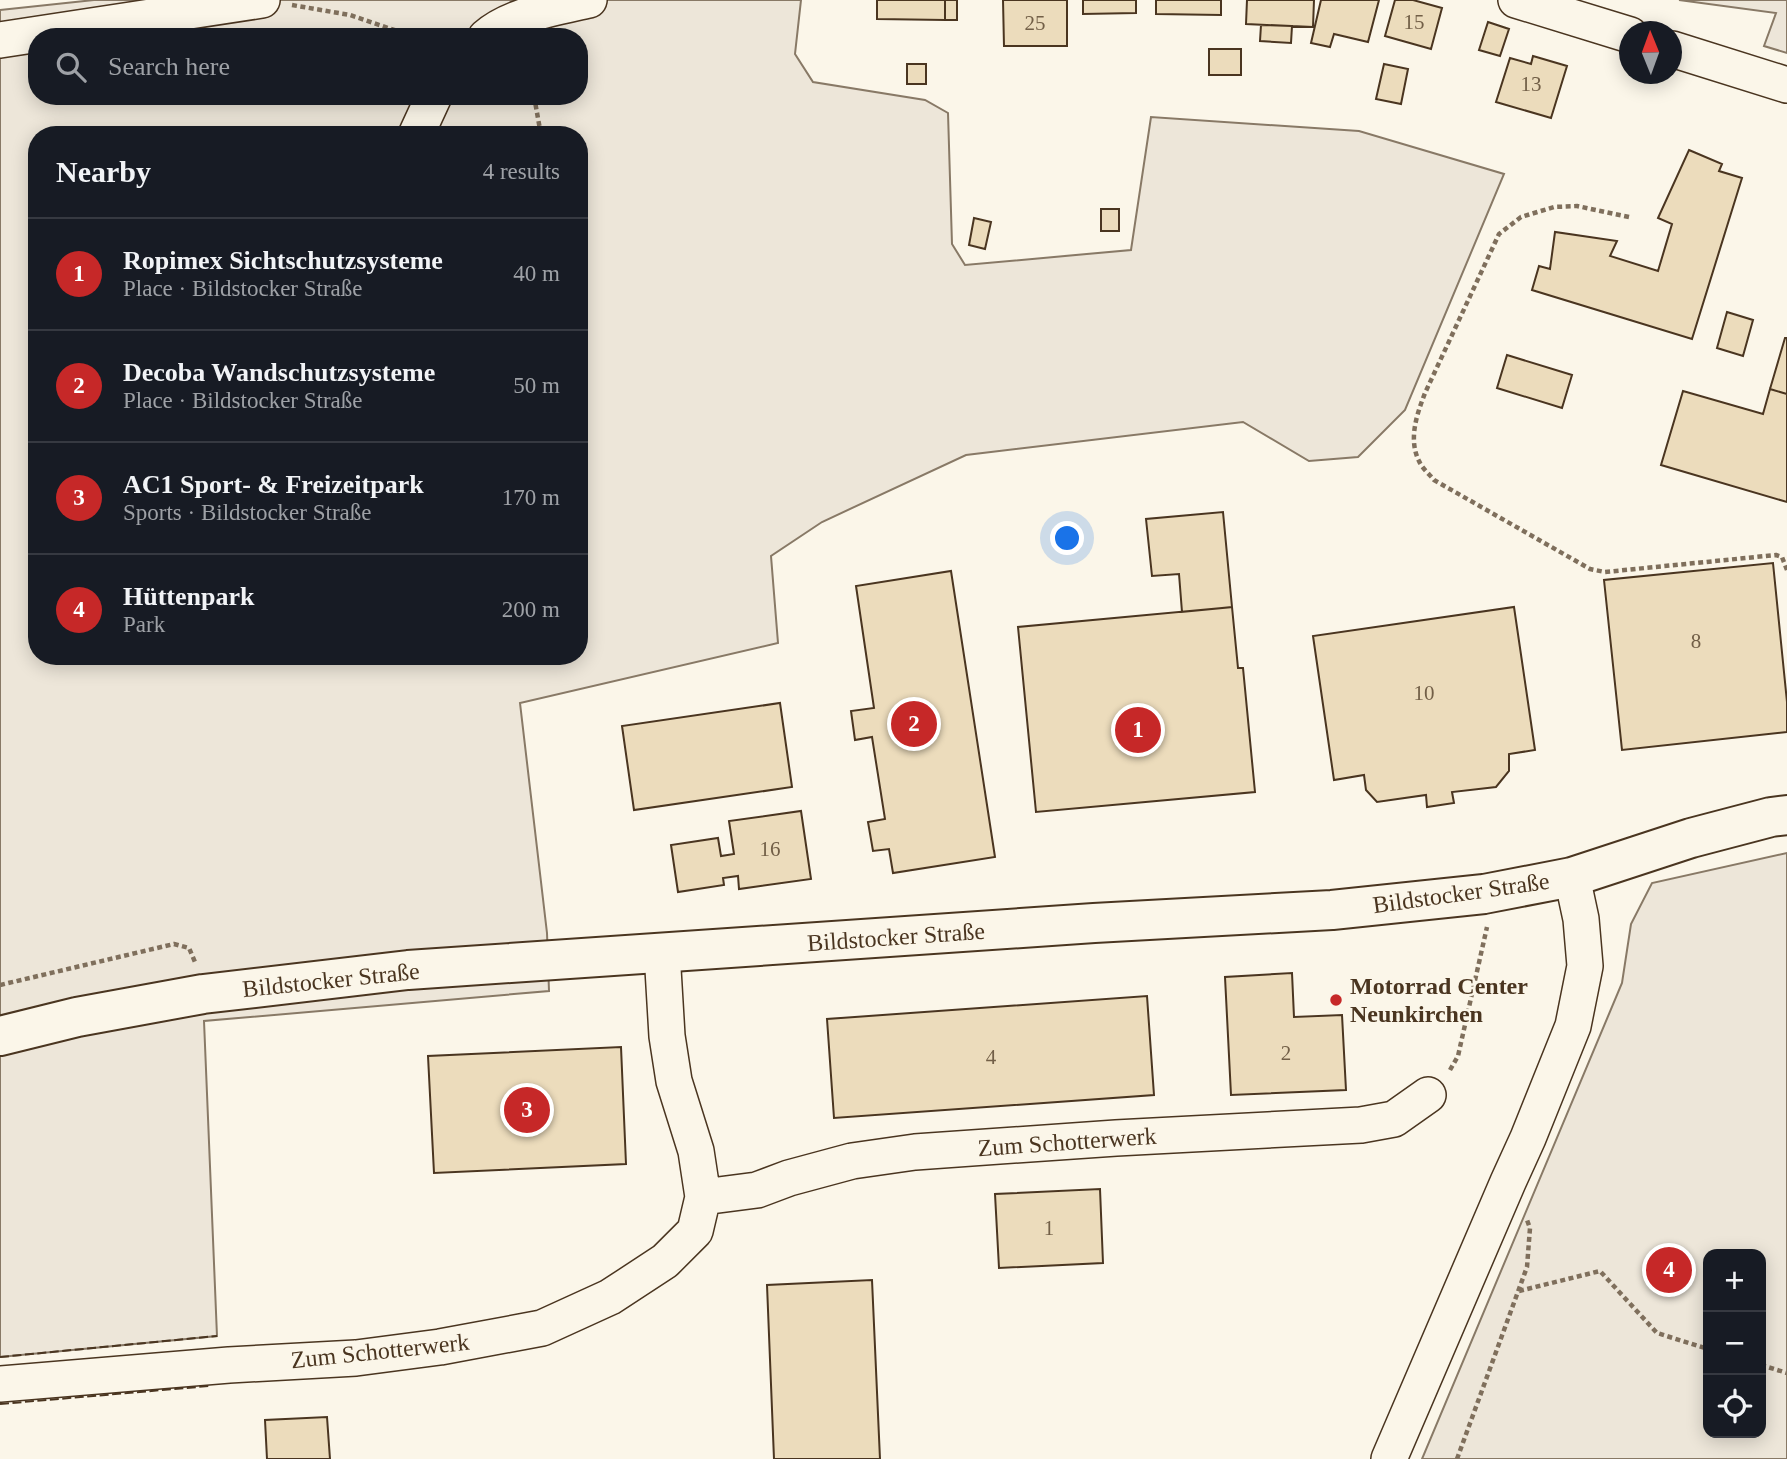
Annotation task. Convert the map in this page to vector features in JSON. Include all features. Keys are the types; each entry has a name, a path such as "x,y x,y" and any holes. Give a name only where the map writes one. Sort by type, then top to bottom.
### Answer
{"main road":[{"name":"Bildstocker Straße","path":"0,1035 77,1017 203,994 408,970 1094,923 1332,910 1484,894 1572,877 1691,838 1787,815"}],"street":[{"path":"499,28 533,13 589,0"},
{"path":"1516,0 1619,32"},
{"path":"87,28 275,2"},
{"path":"0,40 28,36"},
{"path":"1682,52 1787,85"},
{"path":"420,126 431,105"},
{"path":"1389,1459 1528,1138 1573,1026 1584,966 1581,919 1572,877"},
{"name":"Zum Schotterwerk","path":"0,1384 229,1365 356,1358 440,1347 542,1328 610,1297 666,1261 695,1231 703,1197 696,1151 674,1081 667,1036 663,952"},
{"name":"Zum Schotterwerk","path":"703,1197 757,1190 789,1178 852,1161 915,1152 1362,1125 1394,1119 1428,1095"}],"path":[{"path":"275,2 350,15 388,28"},
{"path":"536,105 539,126"},
{"path":"1629,218 1577,206 1554,207 1521,217 1499,234 1416,418 1413,439 1419,461 1434,480 1590,569 1605,572 1776,555 1783,557 1787,570"},
{"path":"1428,1095 1447,1075 1458,1056 1487,927 1484,894"},
{"path":"0,985 174,944 189,948 203,994"},
{"path":"1457,1459 1527,1267 1530,1228 1520,1201 1508,1182"},
{"path":"1518,1291 1600,1271 1657,1333 1703,1347"},
{"path":"1766,1367 1787,1373"}],"shaded area":[{"path":"94,0 801,0 795,54 813,82 925,100 948,113 952,244 965,265 1131,250 1151,117 1359,131 1504,174 1405,410 1358,457 1309,461 1243,422 966,455 822,522 771,556 778,643 520,703 547,933 549,991 204,1021 217,1336 0,1357 0,10"},
{"path":"1679,0 1787,0 1787,53 1764,46 1776,13"},
{"path":"1787,853 1787,1459 1422,1459 1622,983 1631,924 1652,883"}],"building":[{"path":"877,0 945,0 945,20 877,19"},
{"path":"945,0 957,0 957,20 945,20"},
{"path":"1003,0 1067,0 1067,46 1004,46"},
{"path":"1083,0 1136,0 1136,13 1083,14"},
{"path":"1156,0 1221,0 1221,15 1156,14"},
{"path":"1247,0 1314,0 1313,27 1246,24"},
{"path":"1321,0 1379,0 1368,42 1334,34 1330,47 1311,43"},
{"path":"1395,0 1413,0 1442,8 1431,49 1385,36"},
{"path":"1488,22 1509,29 1500,56 1479,50"},
{"path":"1261,25 1292,26 1291,43 1260,41"},
{"path":"1209,49 1241,49 1241,75 1209,75"},
{"path":"1533,56 1567,66 1551,118 1496,102 1510,58 1531,64"},
{"path":"907,64 926,64 926,84 907,84"},
{"path":"1384,64 1408,69 1401,104 1376,99"},
{"path":"1689,150 1722,164 1719,171 1742,178 1692,339 1532,290 1539,266 1550,269 1555,232 1617,241 1610,256 1658,271 1672,224 1658,218"},
{"path":"1101,209 1119,209 1119,231 1101,231"},
{"path":"974,218 991,222 985,249 969,245"},
{"path":"1727,312 1753,320 1743,356 1717,348"},
{"path":"1787,338 1787,394 1770,389"},
{"path":"1507,355 1572,375 1562,408 1497,388"},
{"path":"1770,389 1787,394 1787,502 1661,465 1683,391 1763,414"},
{"path":"1223,512 1232,607 1182,612 1179,574 1152,576 1146,519"},
{"path":"1773,563 1787,702 1787,732 1622,750 1604,580"},
{"path":"951,571 995,857 893,873 889,849 873,851 868,822 885,819 872,737 855,740 851,711 874,708 856,586"},
{"path":"1232,607 1238,668 1243,668 1255,792 1036,812 1018,627"},
{"path":"1514,607 1535,750 1509,754 1509,771 1496,787 1452,792 1454,803 1427,807 1426,795 1377,802 1366,790 1364,775 1334,780 1313,636"},
{"path":"780,703 792,787 634,810 622,726"},
{"path":"801,811 811,879 739,889 738,876 723,878 724,885 678,892 671,845 718,838 721,856 734,854 729,821"},
{"path":"1292,973 1294,1017 1342,1015 1346,1090 1231,1095 1225,977"},
{"path":"1147,996 1154,1095 834,1118 827,1019"},
{"path":"621,1047 626,1164 434,1173 428,1056"},
{"path":"1100,1189 1103,1263 999,1268 995,1194"},
{"path":"872,1280 880,1459 774,1459 767,1285"},
{"path":"327,1417 330,1459 267,1459 265,1420"}],"fence":[{"path":"0,1357 217,1336"},
{"path":"0,1404 209,1386"}],"place":[{"name":"Decoba Wandschutzsysteme","path":"914,724"},
{"name":"Ropimex Sichtschutzsysteme","path":"1138,730"},
{"name":"Motorrad Center Neunkirchen","path":"1336,1000"},
{"name":"AC1 Sport- & Freizeitpark","path":"527,1110"},
{"name":"Hüttenpark","path":"1669,1270"}]}
